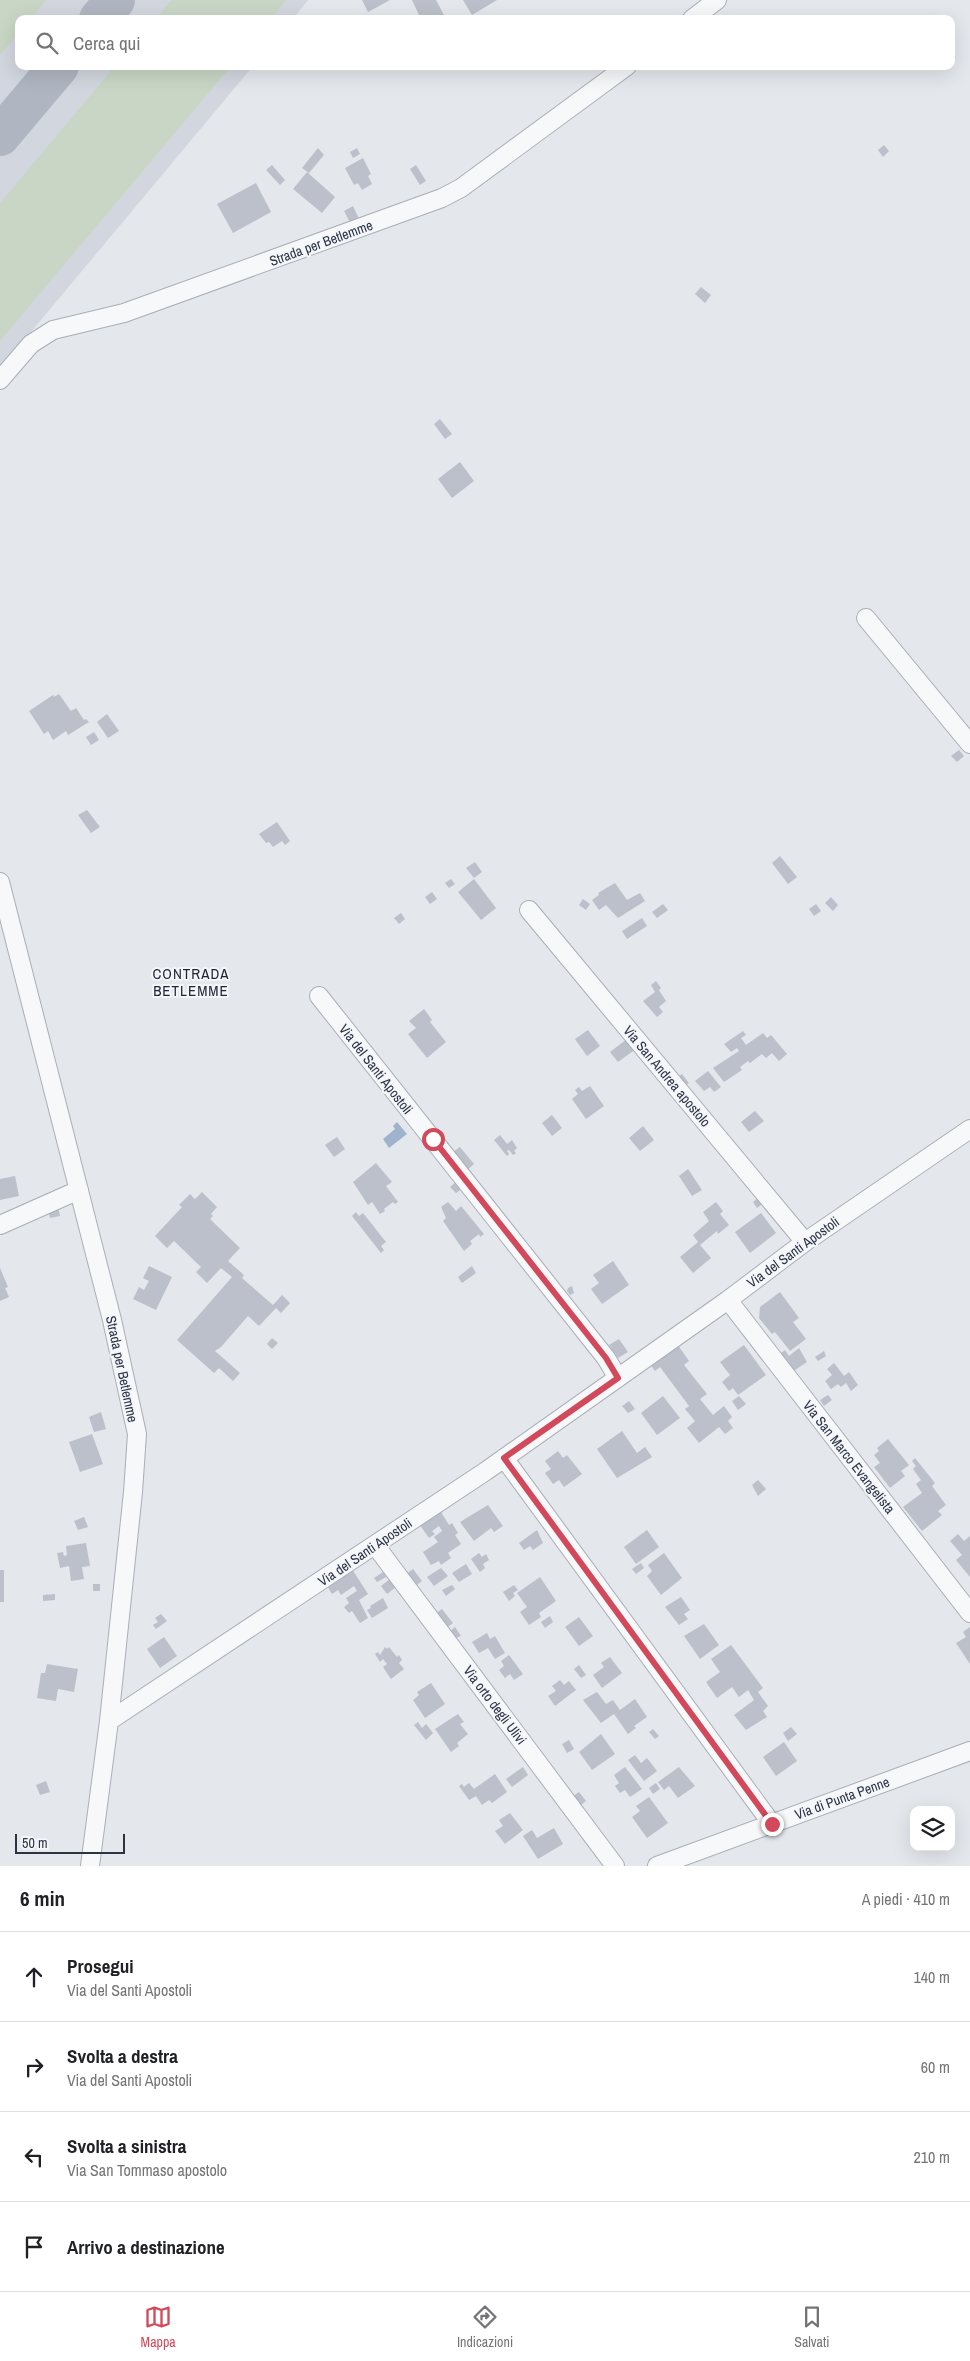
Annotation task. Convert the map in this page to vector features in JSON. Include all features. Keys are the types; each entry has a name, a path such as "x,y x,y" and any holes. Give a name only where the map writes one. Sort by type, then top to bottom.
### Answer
{"street":[{"path":"697,15 717,0"},
{"name":"Strada per Betlemme","path":"0,380 31,344 53,330 124,313 331,240 442,198 468,182 622,70"},
{"path":"866,618 970,744"},
{"name":"Strada per Betlemme","path":"0,882 112,1320 136,1434 134,1492 109,1721 90,1866"},
{"name":"Via San Andrea apostolo","path":"529,910 805,1242"},
{"name":"Via del Santi Apostoli","path":"319,996 606,1358 618,1378"},
{"name":"Via del Santi Apostoli","path":"109,1721 504,1458 728,1300 805,1242 970,1128"},
{"path":"0,1225 79,1190"},
{"name":"Via San Marco Evangelista","path":"728,1300 970,1613"},
{"path":"504,1458 772,1824"},
{"name":"Via orto degli Ulivi","path":"375,1545 615,1866"},
{"name":"Via di Punta Penne","path":"657,1866 970,1752"}],"shaded area":[{"path":"0,0 308,0 296,15 15,15 15,70 250,70 0,369"}],"green space":[{"path":"0,0 46,0 34,15 15,15 15,38 0,55"},
{"path":"171,0 286,0 274,15 159,15"},
{"path":"112,70 228,70 0,341 0,203"}],"water":[{"path":"397,1122 407,1134 389,1148 383,1139 395,1129 393,1126"}],"building":[{"path":"362,0 390,0 368,12"},
{"path":"412,0 436,0 444,15 425,15 419,15"},
{"path":"463,0 497,0 472,15"},
{"path":"884,145 889,151 883,157 878,150"},
{"path":"318,148 324,155 309,173 302,168"},
{"path":"357,148 360,154 353,158 350,152"},
{"path":"363,158 371,174 368,176 372,184 362,190 358,183 354,185 345,168"},
{"path":"272,165 285,180 280,185 266,170"},
{"path":"416,165 426,181 420,185 410,169"},
{"path":"307,172 335,197 322,213 293,189"},
{"path":"256,183 271,212 233,233 217,204"},
{"path":"353,206 361,223 352,226 344,211"},
{"path":"701,287 711,295 705,303 695,294"},
{"path":"440,419 452,434 445,439 434,424"},
{"path":"460,462 474,481 452,498 438,479"},
{"path":"59,694 71,711 76,708 84,720 86,719 89,722 68,735 66,731 53,740 48,731 44,734 29,711 53,695 54,697"},
{"path":"107,714 119,731 108,738 97,722"},
{"path":"94,732 99,740 91,745 86,737"},
{"path":"959,750 964,756 957,762 951,756"},
{"path":"87,810 100,827 91,833 78,815"},
{"path":"277,822 290,841 285,845 282,841 273,847 269,842 266,843 259,834"},
{"path":"780,856 797,877 788,884 772,863"},
{"path":"475,862 482,872 474,878 466,868"},
{"path":"451,879 455,884 449,888 445,883"},
{"path":"474,879 496,908 481,920 458,892"},
{"path":"615,883 627,900 640,893 645,901 618,918 606,905 599,910 592,900 599,895 598,893"},
{"path":"432,892 437,899 430,904 425,897"},
{"path":"831,897 838,905 833,911 825,903"},
{"path":"583,899 590,904 586,910 579,905"},
{"path":"663,904 668,910 657,918 652,912"},
{"path":"816,904 821,911 814,916 809,909"},
{"path":"401,913 405,919 399,924 394,918"},
{"path":"642,918 647,926 627,939 622,931"},
{"path":"656,981 666,1001 659,1007 663,1012 657,1017 643,1001 655,992 651,985"},
{"path":"424,1009 432,1020 430,1022 446,1042 427,1058 408,1034 416,1028 409,1021"},
{"path":"588,1030 600,1046 587,1056 575,1039"},
{"path":"743,1031 746,1035 741,1038 746,1045 763,1033 767,1038 771,1035 787,1054 779,1061 772,1053 766,1058 762,1054 750,1063 748,1061 740,1067 742,1070 724,1082 713,1068 739,1051 737,1048 731,1052 724,1044"},
{"path":"627,1039 636,1049 618,1062 610,1052"},
{"path":"708,1071 721,1087 714,1092 710,1087 704,1091 695,1081"},
{"path":"682,1074 689,1083 683,1088 676,1079"},
{"path":"590,1086 604,1106 586,1119 572,1099 578,1094 575,1090 579,1087 582,1091"},
{"path":"755,1111 764,1121 749,1132 741,1122"},
{"path":"552,1115 562,1128 552,1136 542,1123"},
{"path":"643,1126 654,1140 640,1151 629,1138"},
{"path":"500,1135 507,1144 512,1140 517,1148 514,1151 516,1153 513,1155 509,1150 507,1151 509,1154 507,1156 494,1140"},
{"path":"337,1137 345,1149 334,1157 325,1145"},
{"path":"460,1147 474,1164 465,1172 450,1154"},
{"path":"376,1163 392,1182 386,1186 398,1202 395,1204 393,1202 380,1214 372,1202 368,1205 353,1182"},
{"path":"688,1169 702,1190 692,1196 679,1176"},
{"path":"15,1176 19,1196 0,1200 0,1179"},
{"path":"457,1181 463,1188 456,1193 450,1187"},
{"path":"202,1192 217,1207 211,1214 213,1216 210,1219 240,1248 228,1261 244,1275 242,1278 273,1305 282,1295 290,1303 281,1313 276,1308 259,1326 248,1316 221,1347 215,1351 240,1373 233,1381 219,1368 214,1373 177,1340 232,1277 221,1268 207,1283 196,1272 201,1267 174,1241 167,1248 155,1236 182,1207 179,1205 190,1194 195,1199"},
{"path":"758,1198 762,1204 757,1208 753,1202"},
{"path":"448,1202 456,1211 461,1206 484,1234 480,1237 479,1234 470,1241 472,1244 464,1251 443,1221 446,1218 441,1207"},
{"path":"716,1202 723,1211 720,1214 729,1225 718,1234 717,1231 700,1245 711,1258 693,1273 680,1257 698,1242 693,1235 709,1221 703,1212"},
{"path":"58,1207 60,1216 50,1218 48,1209"},
{"path":"356,1212 359,1216 363,1213 386,1242 381,1246 384,1250 381,1253 352,1216"},
{"path":"761,1213 776,1233 750,1253 735,1232"},
{"path":"613,1261 629,1285 602,1304 591,1289 599,1283 593,1275"},
{"path":"149,1266 172,1277 156,1310 133,1299 139,1287 144,1290 149,1281 143,1278"},
{"path":"472,1266 476,1273 462,1283 458,1277"},
{"path":"0,1268 8,1287 5,1288 9,1297 0,1301"},
{"path":"572,1286 574,1293 570,1295 567,1291"},
{"path":"780,1292 799,1318 793,1322 806,1339 790,1351 775,1332 772,1334 759,1318 760,1307"},
{"path":"272,1338 278,1343 272,1349 267,1344"},
{"path":"619,1339 628,1352 618,1358 609,1345"},
{"path":"675,1341 689,1361 684,1365 707,1394 700,1399 713,1415 724,1406 732,1417 728,1421 733,1428 725,1434 719,1427 699,1443 687,1428 695,1421 685,1409 689,1406 660,1367 655,1371 648,1361"},
{"path":"744,1345 766,1375 738,1395 733,1388 729,1391 722,1382 730,1375 720,1362"},
{"path":"799,1348 807,1362 789,1374 776,1357 785,1350 789,1356"},
{"path":"824,1351 826,1356 818,1361 815,1357"},
{"path":"834,1363 844,1376 849,1372 858,1385 851,1391 846,1383 841,1387 838,1384 831,1389 825,1381 832,1375 827,1369"},
{"path":"828,1395 832,1400 824,1406 820,1400"},
{"path":"663,1396 680,1418 657,1435 641,1413"},
{"path":"739,1396 746,1404 738,1410 732,1401"},
{"path":"629,1401 635,1409 628,1413 622,1406"},
{"path":"101,1412 106,1429 94,1432 89,1417"},
{"path":"622,1431 637,1453 645,1447 652,1457 617,1478 597,1449"},
{"path":"92,1434 103,1464 80,1472 69,1442"},
{"path":"888,1439 909,1465 901,1471 905,1476 890,1488 874,1467 880,1463 874,1455 879,1451 877,1448"},
{"path":"558,1451 563,1458 567,1455 582,1474 564,1487 559,1480 553,1484 545,1473 551,1469 545,1461"},
{"path":"915,1458 935,1483 932,1486 946,1505 938,1511 942,1515 922,1531 903,1507 922,1493 916,1484 921,1480 913,1469 916,1466 912,1461"},
{"path":"758,1480 766,1489 758,1496 752,1485"},
{"path":"488,1505 503,1526 494,1532 491,1528 474,1541 460,1522"},
{"path":"440,1507 449,1525 452,1523 458,1533 455,1535 461,1544 448,1553 451,1558 441,1565 439,1561 431,1565 423,1552 438,1542 434,1537 442,1531 439,1526 432,1531 435,1534 429,1538 417,1521"},
{"path":"84,1517 88,1527 78,1530 74,1521"},
{"path":"537,1530 543,1543 533,1550 530,1546 524,1550 519,1543"},
{"path":"647,1530 659,1547 636,1564 624,1547"},
{"path":"958,1534 964,1541 970,1536 970,1577 956,1560 962,1555 950,1541"},
{"path":"86,1543 90,1566 82,1567 84,1579 71,1581 69,1566 60,1568 57,1553 63,1552 64,1556 67,1555 66,1546"},
{"path":"479,1553 482,1557 486,1554 489,1560 483,1564 485,1568 480,1572 471,1559"},
{"path":"664,1553 682,1578 661,1595 647,1576 652,1571 648,1565"},
{"path":"641,1563 644,1568 636,1574 632,1569"},
{"path":"466,1564 472,1574 459,1582 452,1573"},
{"path":"441,1568 448,1576 434,1586 427,1577"},
{"path":"352,1569 368,1594 359,1600 368,1618 360,1623 352,1611 349,1613 344,1607 349,1603 346,1598 357,1591 354,1586 341,1595 338,1590 332,1594 327,1586"},
{"path":"413,1569 422,1581 414,1587 405,1575"},
{"path":"0,1570 4,1570 4,1602 0,1602"},
{"path":"383,1572 386,1577 377,1582 374,1578"},
{"path":"540,1577 556,1601 539,1613 541,1617 529,1625 520,1612 527,1607 517,1593"},
{"path":"390,1579 396,1587 387,1594 381,1586"},
{"path":"93,1584 100,1584 100,1591 93,1591"},
{"path":"452,1585 455,1589 446,1596 442,1590"},
{"path":"514,1585 518,1590 513,1593 515,1596 509,1601 503,1592"},
{"path":"55,1594 55,1600 43,1601 43,1595"},
{"path":"681,1597 690,1610 684,1614 688,1619 679,1625 665,1607"},
{"path":"383,1598 388,1608 372,1618 367,1610"},
{"path":"442,1609 453,1623 446,1628 435,1614"},
{"path":"161,1614 167,1621 156,1629 153,1625 158,1622 155,1618"},
{"path":"550,1616 553,1622 545,1628 541,1622"},
{"path":"579,1617 593,1636 579,1646 565,1627"},
{"path":"704,1624 719,1645 700,1659 684,1636"},
{"path":"455,1627 461,1636 453,1639 449,1632"},
{"path":"970,1627 970,1664 956,1643 966,1637 963,1632"},
{"path":"487,1633 490,1639 495,1636 505,1653 495,1659 488,1648 479,1653 472,1642"},
{"path":"164,1637 177,1656 160,1668 147,1649"},
{"path":"731,1645 763,1688 758,1692 768,1706 763,1711 767,1717 746,1730 734,1715 754,1700 748,1690 739,1697 732,1687 717,1698 706,1682 720,1672 711,1659"},
{"path":"385,1647 387,1649 389,1647 397,1657 399,1655 402,1660 399,1663 404,1669 391,1679 383,1667 387,1664 383,1659 380,1662 375,1654 378,1652 380,1655"},
{"path":"509,1655 523,1674 514,1680 510,1674 505,1678 499,1670 504,1666 501,1661"},
{"path":"610,1657 622,1673 602,1688 593,1675 604,1667 601,1663"},
{"path":"47,1664 78,1669 74,1692 58,1689 56,1701 37,1698 41,1673 45,1673"},
{"path":"579,1665 586,1675 581,1678 574,1669"},
{"path":"560,1680 564,1685 569,1681 576,1690 555,1706 548,1696 556,1691 552,1686"},
{"path":"431,1683 445,1704 425,1718 413,1700 419,1695 417,1692"},
{"path":"597,1692 606,1704 613,1700 620,1710 635,1699 647,1717 634,1726 636,1728 628,1734 614,1714 601,1723 583,1700"},
{"path":"458,1714 464,1722 460,1724 468,1734 457,1743 459,1746 451,1752 435,1729"},
{"path":"418,1722 422,1728 426,1724 433,1733 426,1740 414,1725"},
{"path":"791,1727 797,1734 788,1741 783,1733"},
{"path":"653,1729 659,1736 655,1739 649,1732"},
{"path":"601,1734 615,1754 592,1770 579,1752"},
{"path":"569,1740 574,1749 567,1753 562,1744"},
{"path":"784,1742 797,1761 776,1776 763,1757"},
{"path":"635,1755 641,1763 647,1758 657,1771 644,1781 628,1760"},
{"path":"523,1767 528,1775 512,1787 506,1779"},
{"path":"625,1767 642,1789 630,1797 625,1790 620,1793 615,1786 619,1783 614,1775"},
{"path":"679,1767 695,1786 678,1798 669,1786 664,1790 658,1782"},
{"path":"495,1774 507,1792 492,1803 489,1800 482,1805 476,1796 469,1800 459,1786 462,1784 464,1787 469,1783 474,1789"},
{"path":"46,1781 50,1792 40,1795 36,1785"},
{"path":"656,1783 660,1789 653,1794 649,1788"},
{"path":"579,1792 586,1801 576,1809 569,1799"},
{"path":"649,1797 668,1823 647,1838 632,1817 640,1811 636,1806"},
{"path":"510,1813 523,1830 505,1844 495,1831 503,1826 499,1820"},
{"path":"554,1828 563,1844 538,1859 523,1836 532,1830 537,1838"}],"taxiway":[{"path":"102,15 115,0"},
{"path":"0,136 56,70"}],"district":[{"name":"CONTRADA BETLEMME","path":"191,982"}],"route":[{"path":"433,1139 555,1296 606,1358 618,1378 504,1458 772,1824"}]}
